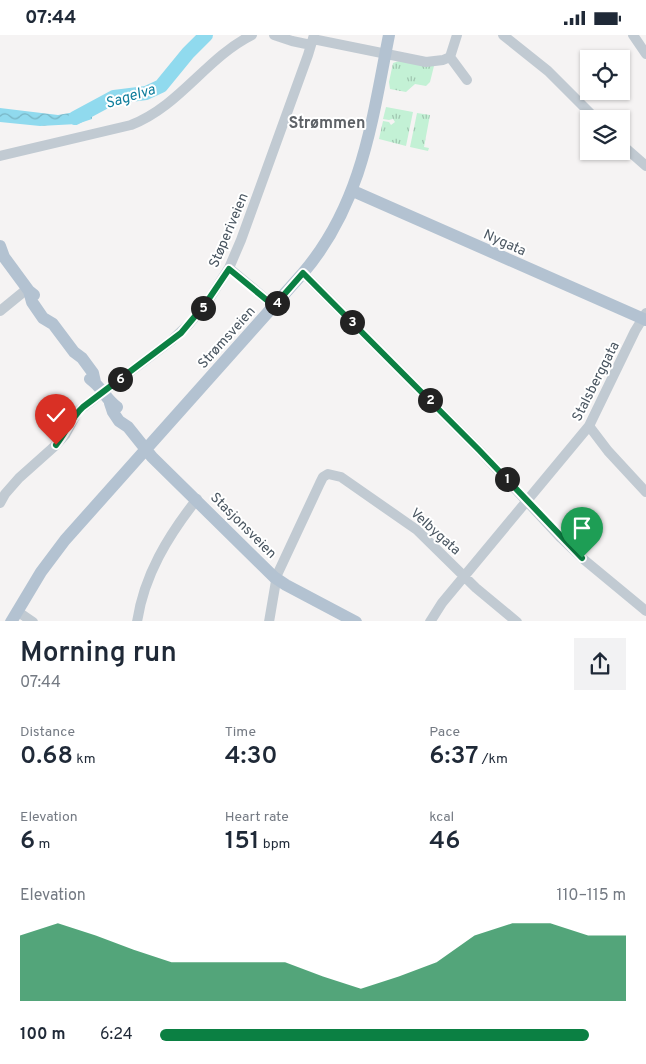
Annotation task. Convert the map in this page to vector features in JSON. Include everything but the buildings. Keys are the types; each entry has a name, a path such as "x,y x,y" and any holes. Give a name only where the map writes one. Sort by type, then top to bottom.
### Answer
{"main road":[{"name":"Strømsveien","path":"14,616 40,572 59,548 303,273 331,237 353,191 368,139 389,35"},
{"name":"Nygata","path":"353,191 645,317"},
{"name":"Stasjonsveien","path":"1,252 28,290 32,302 43,318 52,324 74,353 82,358 93,373 103,393 119,408 125,417 128,427 145,449 276,579 356,621"}],"street":[{"path":"0,156 143,121 176,98 224,53 252,35"},
{"path":"274,35 292,41 311,38 426,62 444,60 450,57 457,35"},
{"path":"503,35 548,71 587,110"},
{"path":"633,35 646,54"},
{"name":"Støperiveien","path":"0,503 19,478 65,435 78,411 181,333 206,303 229,269 259,190 311,38"},
{"path":"450,57 467,80"},
{"path":"630,152 646,166"},
{"path":"229,269 274,306"},
{"path":"303,273 380,348 582,558 646,611"},
{"path":"0,311 28,290"},
{"name":"Stalsberggata","path":"430,621 589,426 634,331 645,317"},
{"path":"589,426 608,451 646,492"},
{"name":"Velbygata","path":"276,579 320,483 323,477 328,474 341,477 417,530 488,598 517,621"},
{"path":"137,621 145,589 158,555 176,525 196,499"},
{"path":"269,621 276,579"},
{"path":"14,616 33,621"}],"green space":[{"path":"399,61 434,66 430,82 426,86 415,84 406,92 390,89 389,82 393,63"},
{"path":"386,107 413,112 406,146 379,139 383,121 389,122 391,125 395,122 393,119 383,119"},
{"path":"417,113 430,115 424,147 429,148 428,151 410,147"}],"water":[{"path":"0,108 58,115 92,109 92,119 77,124 40,126 0,122"}],"waterway":[{"name":"Sagelva","path":"75,118 114,97 146,93 161,86 188,53 206,35"}],"district":[{"name":"Strømmen","path":"327,122"}],"route":[{"path":"56,445 65,435 78,411 181,333 216,290 229,269 274,306 303,273 380,348 582,558"}]}
